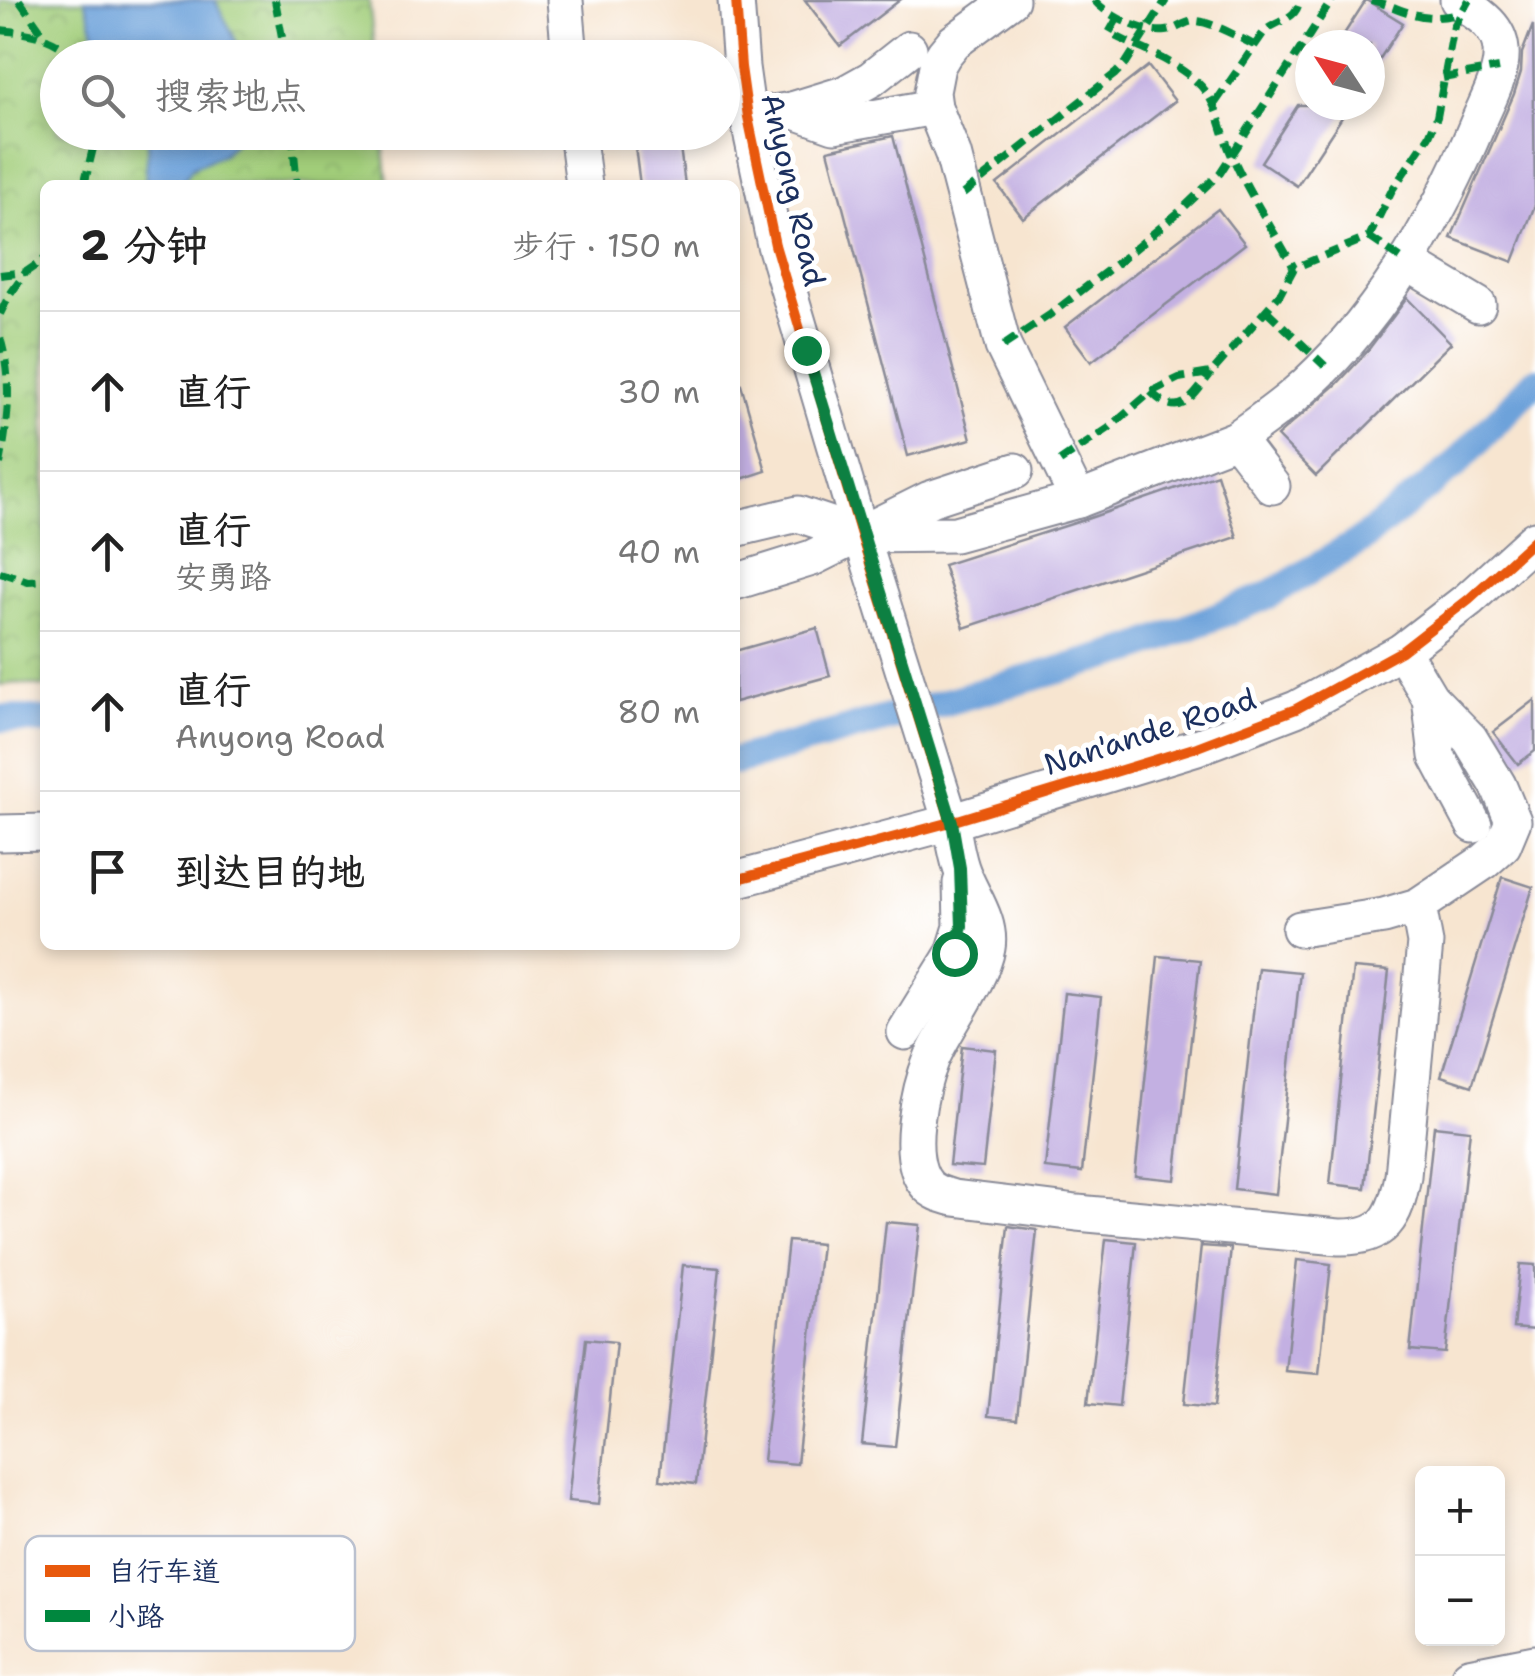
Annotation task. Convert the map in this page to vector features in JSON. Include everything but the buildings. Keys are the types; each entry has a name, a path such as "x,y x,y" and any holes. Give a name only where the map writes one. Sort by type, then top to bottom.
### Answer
{"street":[{"path":"565,0 568,40"},
{"name":"Anyong Road","path":"736,0 739,40"},
{"path":"1011,0 954,42 944,54 934,76 934,108 952,154 1003,346 1078,500"},
{"path":"740,528 798,514 861,535 955,534 1078,500 1236,439 1291,398 1352,337 1406,262 1471,141 1499,68 1501,50 1495,30 1458,0"},
{"path":"748,117 792,110 853,90 910,49"},
{"name":"Anyong Road","path":"740,54 748,117 776,245 861,535 952,822 960,868"},
{"path":"792,110 834,126 934,108"},
{"path":"579,150 583,180"},
{"path":"1406,262 1478,306"},
{"path":"1236,439 1272,486"},
{"path":"740,580 812,558 930,499 1015,472"},
{"name":"Nan'ande Road","path":"740,879 952,822 1197,747 1296,709 1402,652 1535,539"},
{"path":"1300,929 1384,916 1418,906 1485,862 1503,845 1513,821 1498,785 1470,738 1430,698 1402,652"},
{"path":"1430,698 1437,756 1474,825"},
{"path":"0,833 40,832"},
{"path":"960,868 985,924 988,946 922,1084 914,1142 925,1184 938,1194 954,1198 1339,1238 1362,1238 1381,1227 1398,1204 1425,942 1418,906"},
{"path":"905,1032 954,953 962,926 960,868"},
{"path":"1469,1676 1535,1663"}],"green space":[{"path":"0,0 369,0 373,40 40,40 40,150 384,150 387,180 40,180 40,686 0,685"}],"water":[{"path":"85,0 215,0 235,40 100,40"},
{"path":"148,150 227,150 193,167 184,180 145,180"}],"waterway":[{"path":"740,760 1134,649 1267,596 1360,541 1454,466 1535,381"},
{"path":"0,718 40,721"}],"marked path":[{"path":"19,0 46,38"},
{"path":"275,0 283,40"},
{"path":"1094,0 1117,18 1137,27 1166,31 1188,22 1203,22 1256,46"},
{"path":"963,194 1115,74 1166,0"},
{"path":"1215,103 1264,32 1291,16 1299,0"},
{"path":"1003,346 1125,257 1220,173 1332,0"},
{"path":"1371,0 1423,16 1459,14"},
{"path":"1060,461 1109,428 1151,392 1179,378 1211,373 1280,294 1294,268 1369,237 1392,190 1429,136 1437,117 1454,26 1469,0"},
{"path":"1117,19 1109,33 1176,66 1205,90 1240,172 1294,268"},
{"path":"0,30 47,40"},
{"path":"1443,78 1499,68"},
{"path":"85,180 93,150"},
{"path":"294,150 297,180"},
{"path":"1369,237 1406,262"},
{"path":"0,275 26,272 40,262"},
{"path":"0,314 26,272"},
{"path":"1266,310 1325,366"},
{"path":"0,338 7,369 8,401 0,464"},
{"path":"1151,392 1170,405 1185,403 1211,373"},
{"path":"0,572 28,581 40,580"}],"cycle path":[{"path":"736,0 739,40"},
{"path":"740,54 748,117 775,245 951,822"},
{"path":"740,879 951,822 1197,747 1296,709 1402,651 1469,599 1535,539"}],"route":[{"path":"806,350 952,822 960,868 962,926 954,953"}]}
